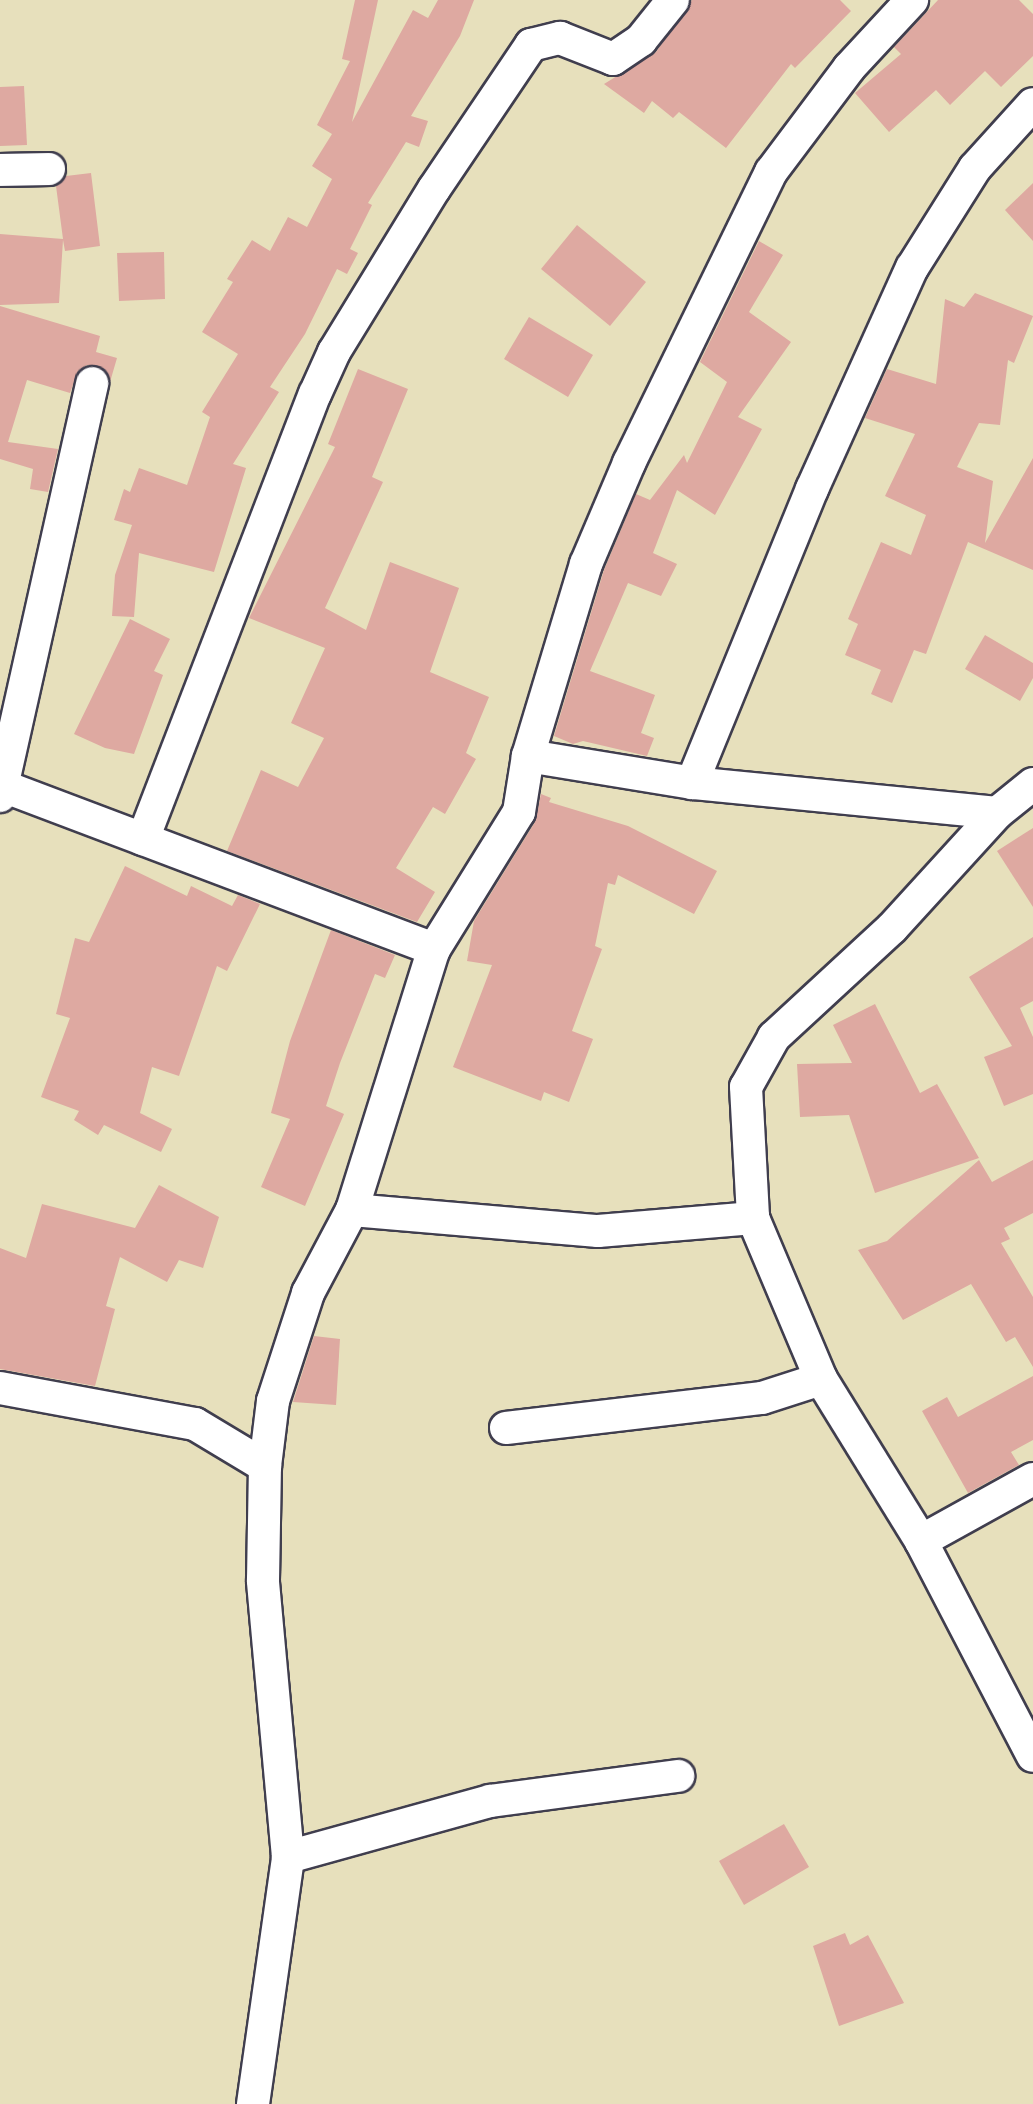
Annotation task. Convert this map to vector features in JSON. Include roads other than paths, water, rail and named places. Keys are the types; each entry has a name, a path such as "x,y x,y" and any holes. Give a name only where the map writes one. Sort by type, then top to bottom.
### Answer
{"street":[{"path":"143,839 315,394 334,352 434,189 531,45 560,38 613,59 641,40 673,0"},
{"path":"253,2104 288,1857 263,1580 265,1466 273,1401 308,1293 352,1210 434,949 519,812 528,756 586,564 629,463 771,172 849,68 912,0"},
{"path":"692,783 812,489 912,268 975,168 1033,104"},
{"path":"0,170 49,169"},
{"path":"92,383 1,789 434,949"},
{"path":"528,756 692,783 997,813"},
{"path":"1033,784 997,813 892,928 774,1037 746,1087 753,1218 821,1379 921,1541 1033,1756"},
{"path":"352,1210 598,1231 753,1218"},
{"path":"506,1428 762,1398 821,1379"},
{"path":"0,1388 195,1424 265,1466"},
{"path":"921,1541 1033,1479"},
{"path":"288,1857 490,1801 678,1776"}]}
